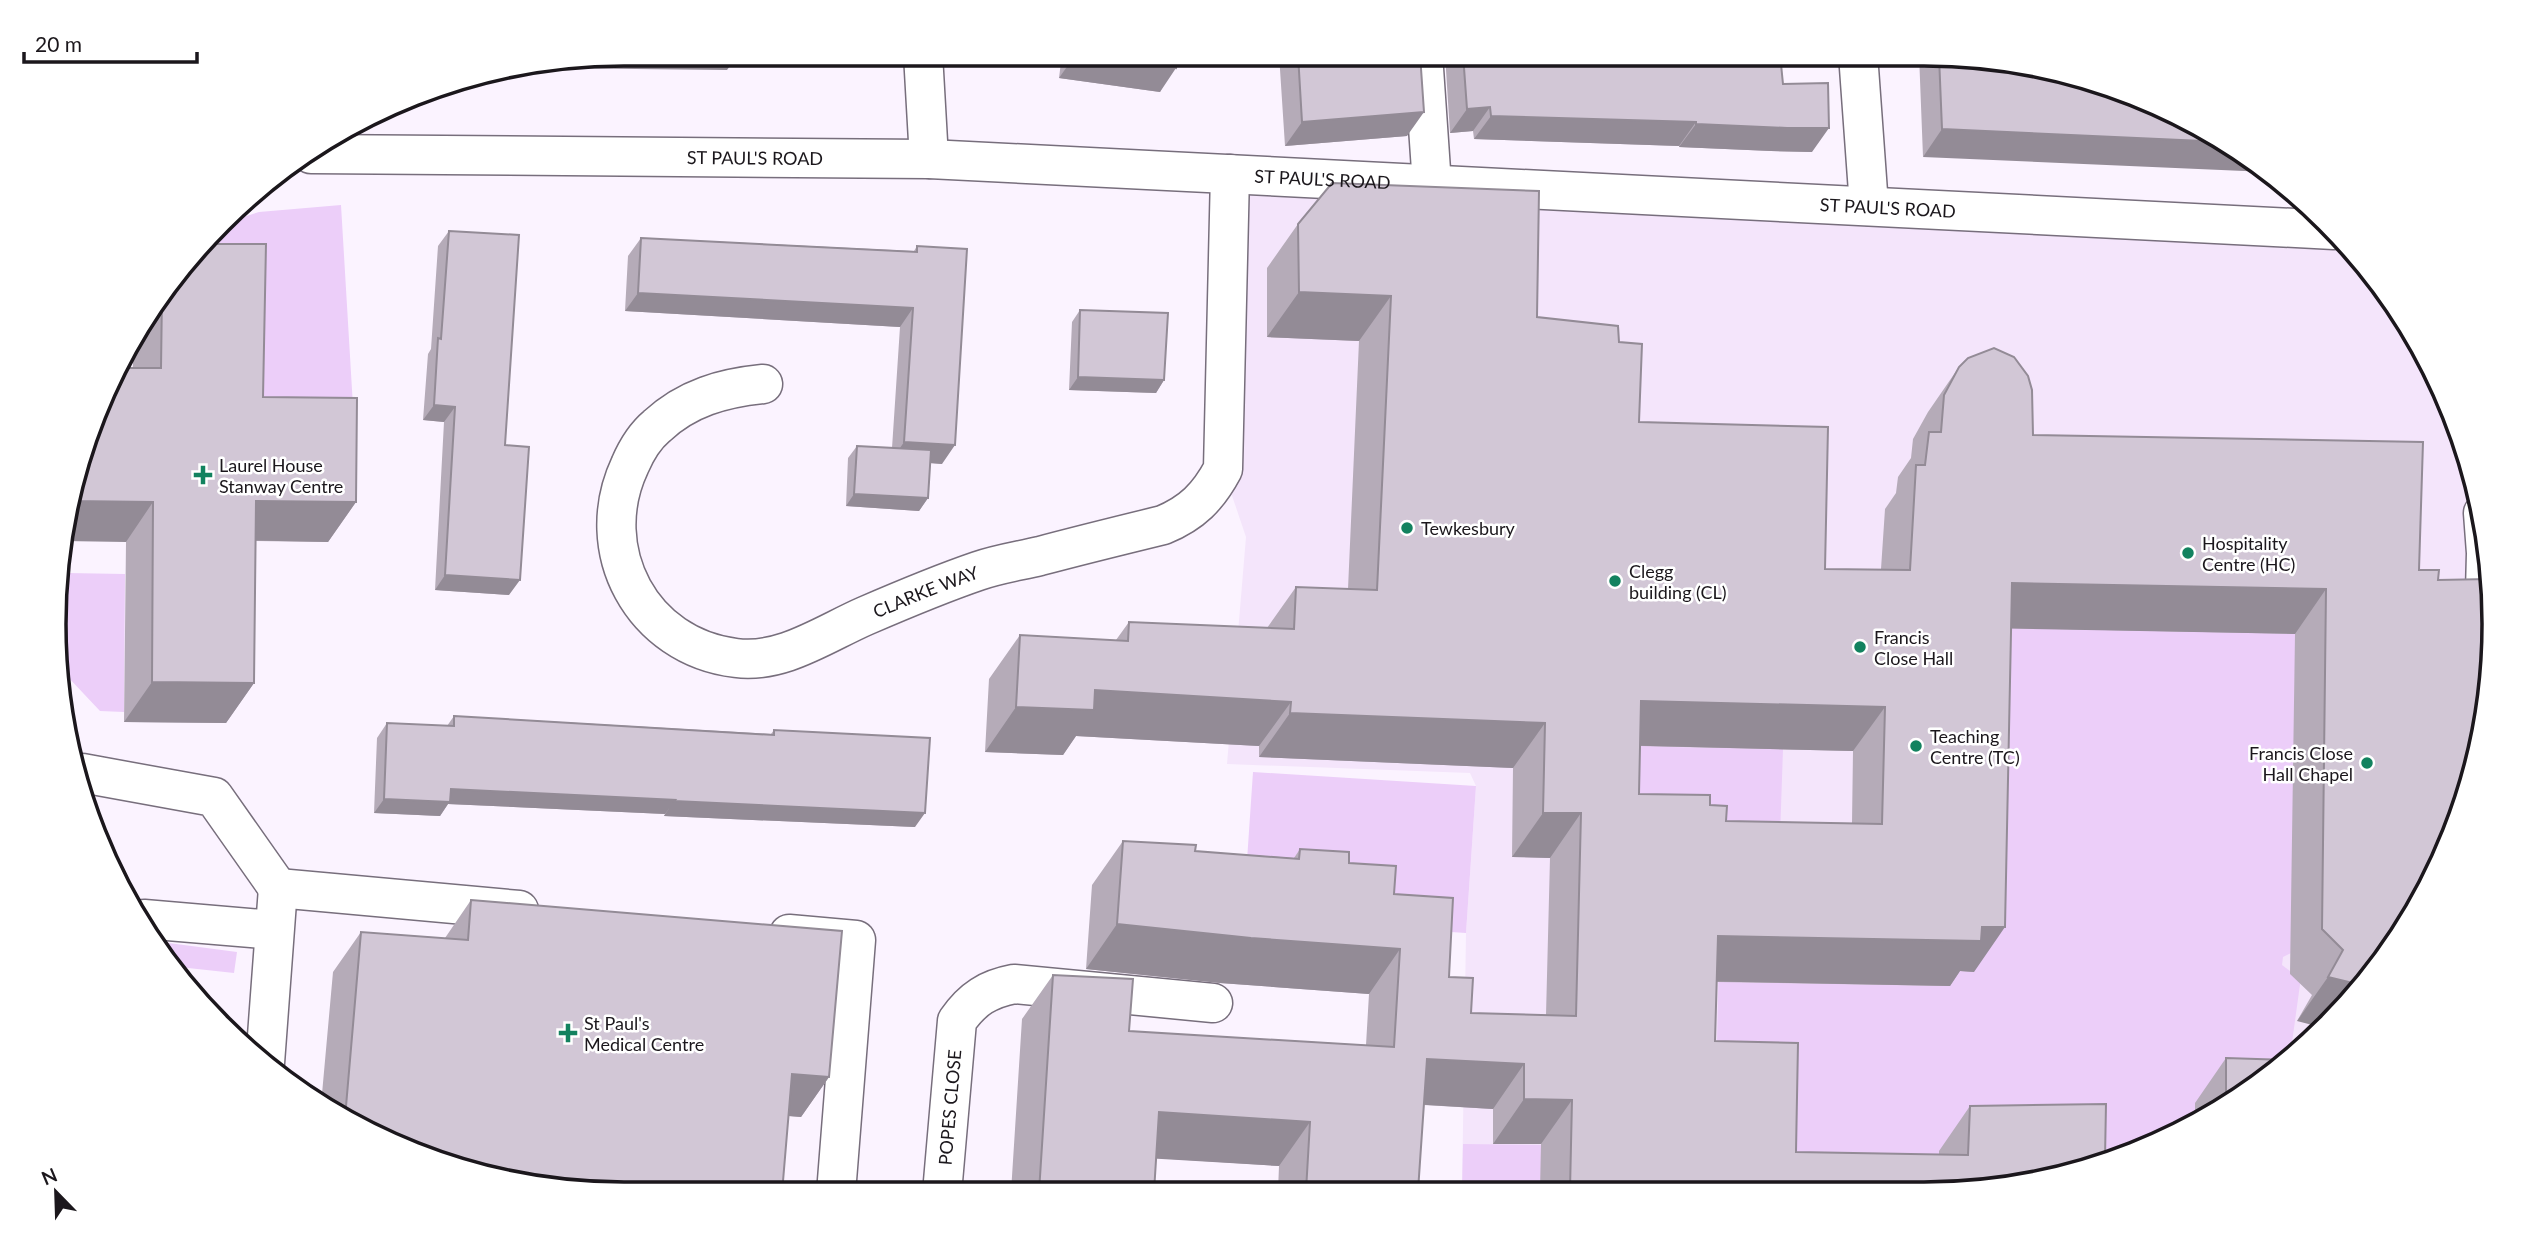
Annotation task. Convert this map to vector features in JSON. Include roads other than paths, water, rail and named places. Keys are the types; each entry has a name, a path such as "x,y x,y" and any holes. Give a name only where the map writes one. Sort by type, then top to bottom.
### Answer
{"street":[{"path":"924,66 929,159"},
{"path":"1424,66 1432,185"},
{"path":"1859,66 1869,206"},
{"name":"ST PAUL'S ROAD","path":"324,154 929,159 1869,206 2311,224"},
{"name":"CLARKE WAY","path":"763,384 734,387 681,407 656,427 622,480 616,511 616,542 624,573 638,600 658,623 682,641 709,653 738,659 768,658 789,652 866,615 980,570 1163,525 1182,517 1199,504 1213,488 1223,469 1230,174"},
{"path":"87,774 215,797 278,888 266,1051"},
{"path":"278,888 553,913"},
{"path":"151,920 274,930"},
{"path":"759,931 856,940 837,1182"},
{"name":"POPES CLOSE","path":"943,1182 957,1021 967,1006 980,995 996,987 1014,984 1213,1003"}],"place":[{"name":"Laurel House Stanway Centre","path":"203,475"},
{"name":"Tewkesbury","path":"1407,528"},
{"name":"Hospitality Centre (HC)","path":"2188,553"},
{"name":"Clegg building (CL)","path":"1615,581"},
{"name":"Francis Close Hall","path":"1860,647"},
{"name":"Teaching Centre (TC)","path":"1916,746"},
{"name":"Francis Close Hall Chapel","path":"2367,763"},
{"name":"St Paul's Medical Centre","path":"568,1033"}]}
